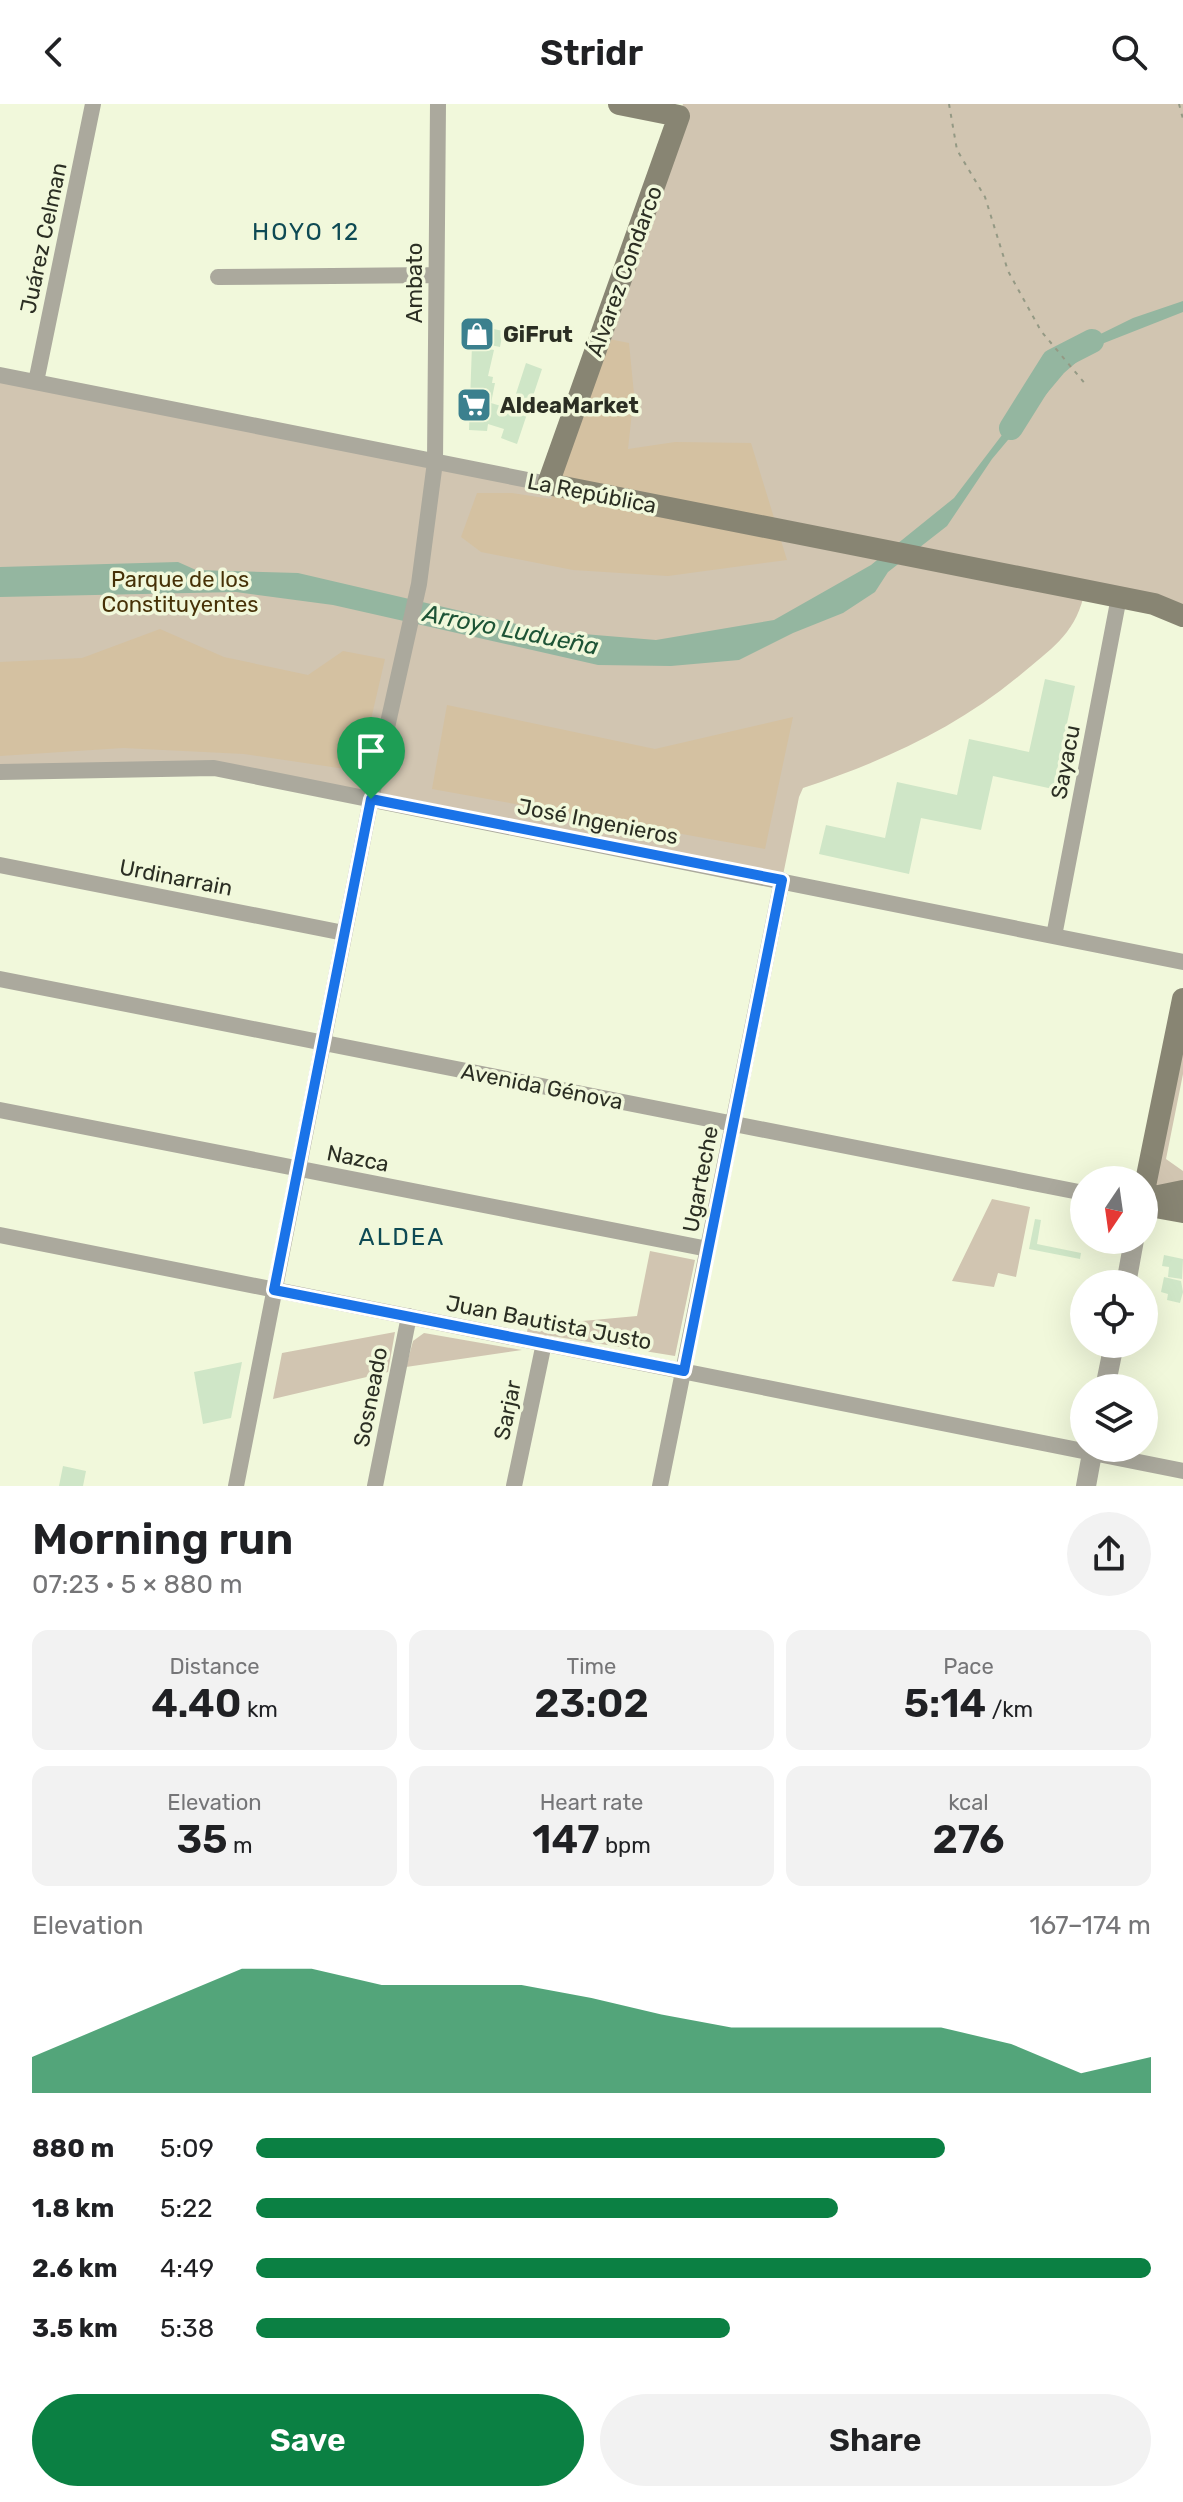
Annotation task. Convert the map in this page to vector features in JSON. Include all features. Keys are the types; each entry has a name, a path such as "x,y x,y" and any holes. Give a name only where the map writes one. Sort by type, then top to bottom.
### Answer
{"main road":[{"path":"619,104 681,110"},
{"name":"Álvarez Condarco","path":"548,484 681,110"},
{"name":"La República","path":"548,484 1154,604 1183,616"},
{"path":"1149,1166 1183,999"},
{"path":"1158,1198 1183,1191"},
{"path":"1158,1206 1183,1212"}],"street":[{"name":"Juárez Celman","path":"36,382 93,104"},
{"name":"Ambato","path":"435,462 438,104"},
{"path":"218,277 436,275"},
{"name":"La República","path":"0,375 548,484"},
{"path":"236,1486 371,799 419,584 435,462"},
{"name":"Sayacu","path":"1054,936 1119,597"},
{"name":"José Ingenieros","path":"0,772 214,768 1183,962"},
{"name":"Urdinarrain","path":"0,865 344,933"},
{"name":"Ugarteche","path":"660,1486 782,880"},
{"name":"Avenida Génova","path":"0,979 1070,1190"},
{"name":"Nazca","path":"0,1110 708,1249"},
{"name":"Juan Bautista Justo","path":"0,1235 1070,1446"},
{"name":"Sosneado","path":"375,1486 409,1316"},
{"name":"Sarjar","path":"514,1486 544,1343"},
{"path":"1086,1486 1091,1462"},
{"name":"Juan Bautista Justo","path":"1144,1462 1183,1471"}],"path":[{"path":"949,104 957,150 985,197 1008,271 1041,331 1087,386"},
{"path":"1179,104 1183,119"}],"green space":[{"name":"Parque de los Constituyentes","path":"683,104 1183,104 1183,616 1085,590 1076,616 1063,636 1000,691 947,726 892,754 803,788 782,880 214,768 0,772 0,375 548,484"},
{"path":"1183,999 1183,1074 1166,1159 1183,1171 1183,1191 1158,1191 1158,1166 1149,1166"},
{"path":"992,1199 1030,1207 1016,1277 998,1273 994,1287 952,1281"},
{"path":"650,1251 695,1260 675,1356 527,1332 528,1326 637,1316"},
{"path":"395,1332 388,1372 273,1399 282,1353"},
{"path":"424,1333 522,1350 406,1367 413,1341"}],"shaded area":[{"path":"609,339 629,343 634,394 628,449 675,442 751,443 787,560 668,576 573,570 481,552 461,537 477,493 512,493 551,499"},
{"path":"160,629 224,657 308,675 343,651 385,659 359,771 244,754 123,748 0,756 0,662 82,658"},
{"path":"447,705 655,749 793,717 765,849 432,789"}],"water":[{"name":"Arroyo Ludueña","path":"1183,301 1183,312 1094,347 1064,373 992,459 947,526 888,572 875,592 843,613 739,660 671,666 598,665 333,605 236,592 0,597 0,567 178,562 196,570 298,573 547,631 656,640 774,620 871,565 954,498 1066,351 1133,318"}],"building":[{"path":"475,325 503,331 500,347 472,341"},
{"path":"472,345 494,350 488,376 493,377 492,383 495,383 491,403 511,409 526,363 542,369 517,444 501,438 504,429 488,424 487,431 469,430"},
{"path":"1045,679 1075,686 1053,789 993,776 981,830 921,818 909,874 819,854 826,825 885,838 897,782 957,795 969,739 1029,752"},
{"path":"1035,1219 1041,1220 1037,1244 1070,1251 1070,1254 1081,1254 1080,1259 1029,1249"},
{"path":"1164,1255 1183,1259 1182,1279 1168,1277 1169,1267 1162,1266"},
{"path":"1164,1277 1181,1281 1183,1292 1180,1303 1167,1300 1168,1294 1161,1292"},
{"path":"242,1362 231,1418 203,1424 194,1372"},
{"path":"63,1466 86,1471 83,1486 59,1486"}],"waterway":[{"name":"Arroyo Ludueña","path":"1011,428 1053,361 1092,341"}],"place":[{"name":"GiFrut","path":"477,334"},
{"name":"AldeaMarket","path":"474,405"}],"district":[{"name":"HOYO 12","path":"306,232"},
{"name":"ALDEA","path":"402,1237"}],"route":[{"path":"371,799 782,880 684,1371 274,1290 371,799"}]}
